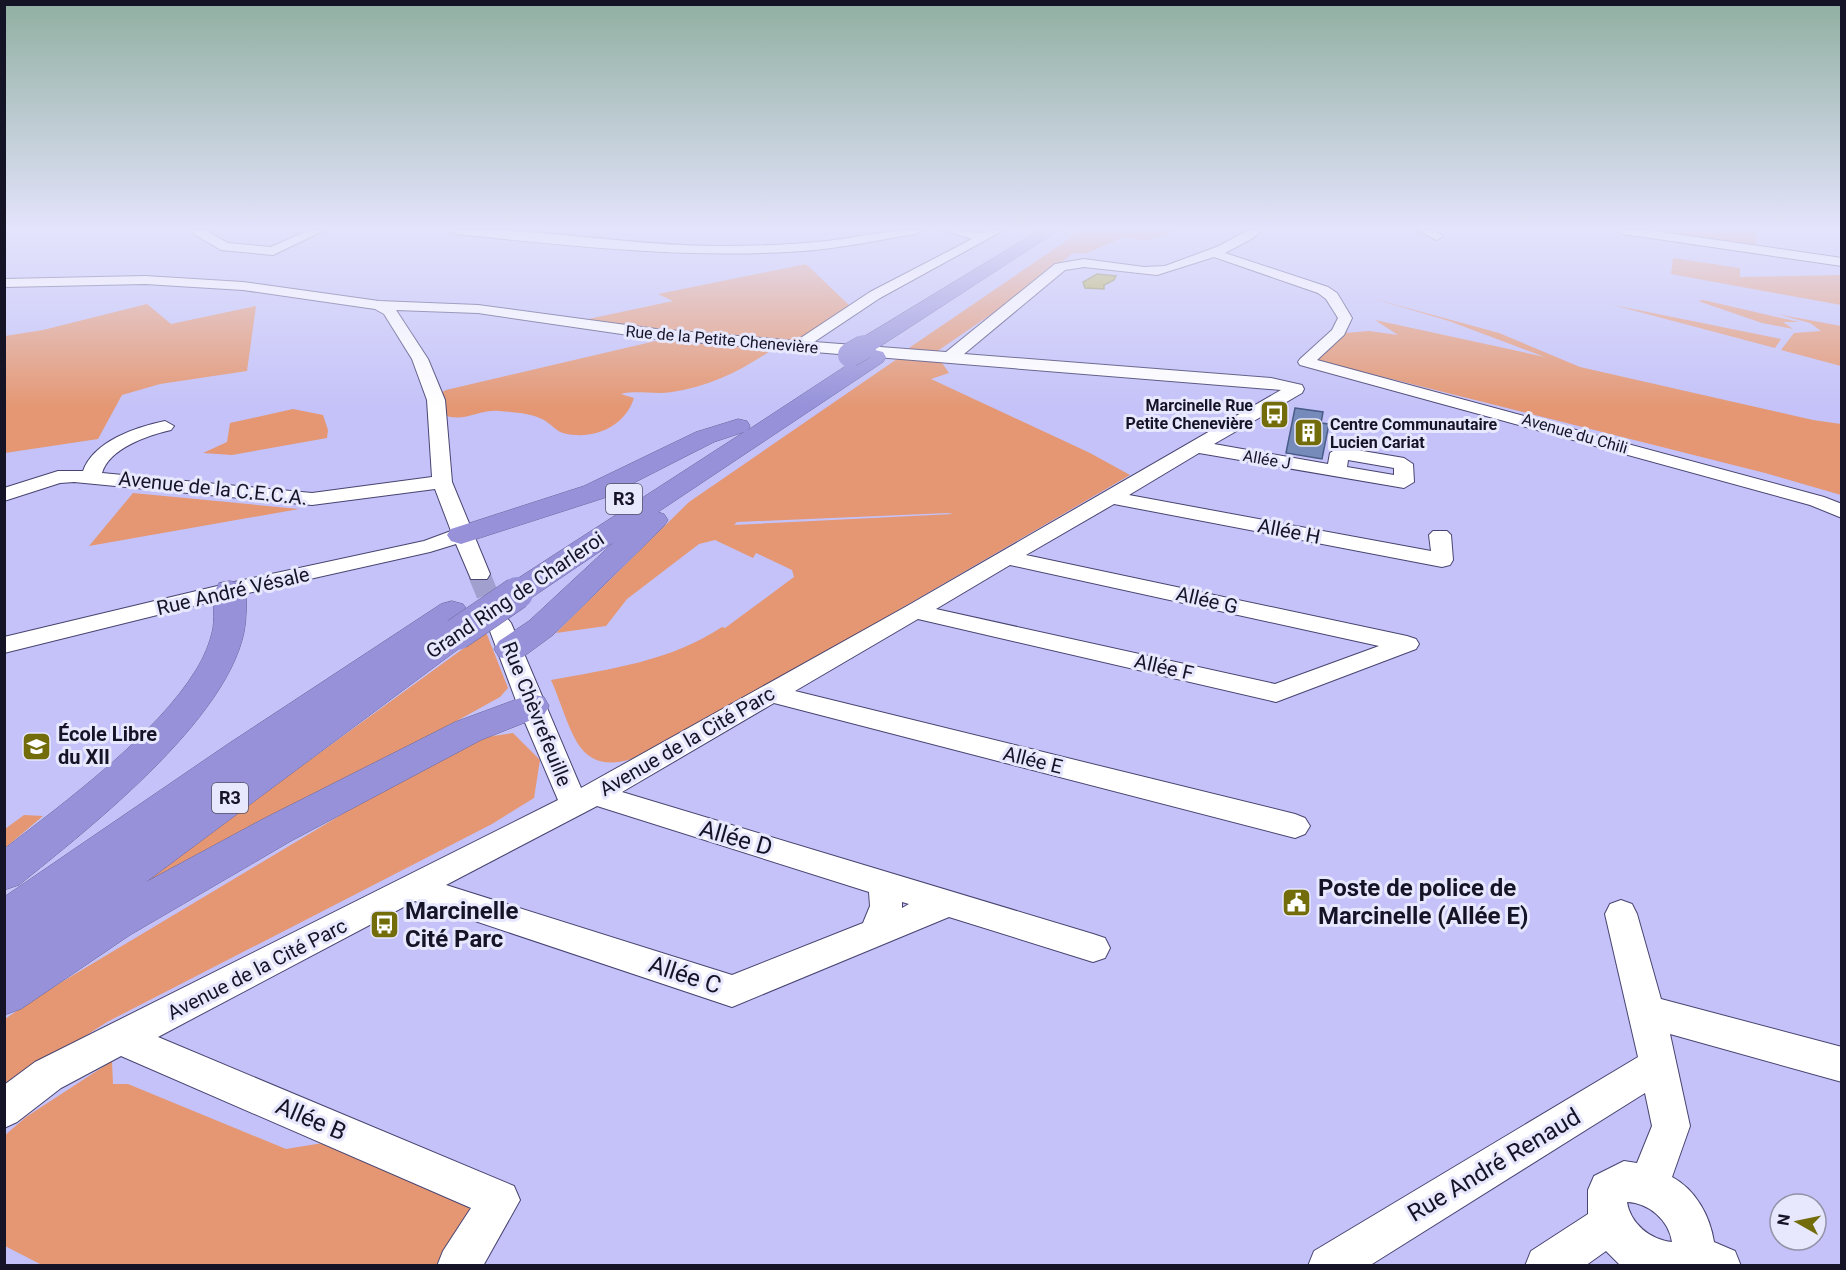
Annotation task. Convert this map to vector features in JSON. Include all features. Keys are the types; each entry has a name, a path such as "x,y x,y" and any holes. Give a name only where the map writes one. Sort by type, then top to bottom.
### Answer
{"highway":[{"name":"Grand Ring de Charleroi","path":"4,922 241,754 711,463 963,289"},
{"name":"Grand Ring de Charleroi","path":"514,583 738,426 870,352 974,289"},
{"path":"461,535 594,492 705,437 738,426"},
{"path":"505,636 541,628 693,486 711,463"},
{"path":"4,873 126,768 180,714 208,680 224,648 231,612 230,590"},
{"name":"Grand Ring de Charleroi","path":"4,966 454,622"},
{"path":"4,994 114,922 277,830 468,731 531,706"}],"street":[{"name":"Rue de la Petite Chenevière","path":"255,289 379,305 478,309 656,334 1277,383 1296,389"},
{"path":"798,346 885,289"},
{"path":"949,358 1033,289"},
{"name":"Avenue du Chili","path":"1318,289 1332,296 1345,318 1339,332 1306,362 1816,501 1842,512"},
{"path":"379,305 389,311 420,359 436,400 442,482 461,535 479,574"},
{"name":"Avenue de la Cité Parc","path":"4,1109 48,1075 122,1039 584,799 915,611 1296,389"},
{"name":"Avenue de la C.E.C.A.","path":"91,477 91,469 102,457 138,434 165,426"},
{"name":"Allée J","path":"1196,447 1337,471"},
{"name":"Avenue de la C.E.C.A.","path":"4,495 58,477 91,477 312,499 442,482"},
{"name":"Allée H","path":"1110,497 1442,560 1440,535"},
{"name":"Rue André Vésale","path":"4,645 230,590 430,546 461,535"},
{"name":"Allée G","path":"1007,558 1407,644"},
{"name":"Allée F","path":"915,611 1276,693 1407,644"},
{"name":"Rue Chèvrefeuille","path":"505,636 531,706 584,799"},
{"name":"Allée E","path":"770,693 1295,826"},
{"name":"Allée D","path":"584,799 879,881 1093,948"},
{"path":"875,932 885,914 888,899 886,889 879,881"},
{"name":"Allée C","path":"415,888 732,991 948,903"},
{"path":"1621,914 1647,1011 1671,1126 1649,1185"},
{"path":"1647,1011 1842,1065"},
{"name":"Allée B","path":"122,1039 500,1200 458,1266"},
{"name":"Rue André Renaud","path":"1329,1266 1658,1065"},
{"path":"1624,1181 1649,1185 1663,1194 1686,1218 1694,1245 1705,1260 1659,1262 1632,1247 1612,1223 1605,1199 1608,1190 1624,1181"},
{"path":"1546,1266 1612,1223"}],"shaded area":[{"path":"681,289 832,289 850,306 802,338 790,342 674,334 579,321 673,301 658,294"},
{"path":"995,289 1027,289 936,352 906,350"},
{"path":"1755,289 1841,289 1841,305"},
{"path":"1371,298 1499,333 1580,367 1813,420 1841,424 1841,495 1765,473 1316,360 1345,333 1369,331 1398,335 1375,320 1545,357 1449,321"},
{"path":"1703,300 1799,322 1783,322 1793,329 1762,323 1698,301"},
{"path":"147,304 171,324 256,306 247,371 160,384 122,395 98,439 5,453 5,336 43,330"},
{"path":"1613,305 1781,339 1775,348"},
{"path":"1777,314 1841,326 1841,366 1781,350 1794,333 1821,331 1810,323"},
{"path":"664,339 773,349 738,371 686,390 621,394 634,398 630,408 615,424 596,433 574,435 563,433 539,418 516,412 492,411 465,417 444,415 440,393 446,390"},
{"path":"897,359 940,360 949,373 931,379 1090,453 1130,475 682,736 631,759 604,762 592,757 577,742 551,680 640,662 682,648 722,627 725,628 794,577 792,570 756,553 753,558 715,540 699,544 627,599 606,626 556,633 689,502","holes":["953,514 734,525 737,522"]},
{"path":"293,409 323,415 328,430 327,438 232,455 203,453 227,442 230,423"},
{"path":"133,493 299,509 89,546"},
{"path":"486,632 508,688 500,697 68,936"},
{"path":"513,733 540,760 534,798 492,824 107,1022 5,1088 5,1019 40,995 466,740"},
{"path":"24,815 43,816 5,848 5,829"},
{"path":"112,1061 113,1084 128,1084 286,1149 329,1142 478,1204 458,1265 42,1265 5,1246 4,1136 26,1117"}],"building":[{"name":"Centre Communautaire Lucien Cariat","path":"1295,408 1323,412 1321,423 1329,424 1322,459 1286,453"}],"tunnel":[{"path":"479,574 499,623"}],"place":[{"name":"Marcinelle Rue Petite Chenevière","path":"1274,414"},
{"name":"Centre Communautaire Lucien Cariat","path":"1309,433"},
{"name":"École Libre du XII","path":"37,746"},
{"name":"Poste de police de Marcinelle (Allée E)","path":"1297,902"},
{"name":"Marcinelle Cité Parc","path":"384,925"}]}
